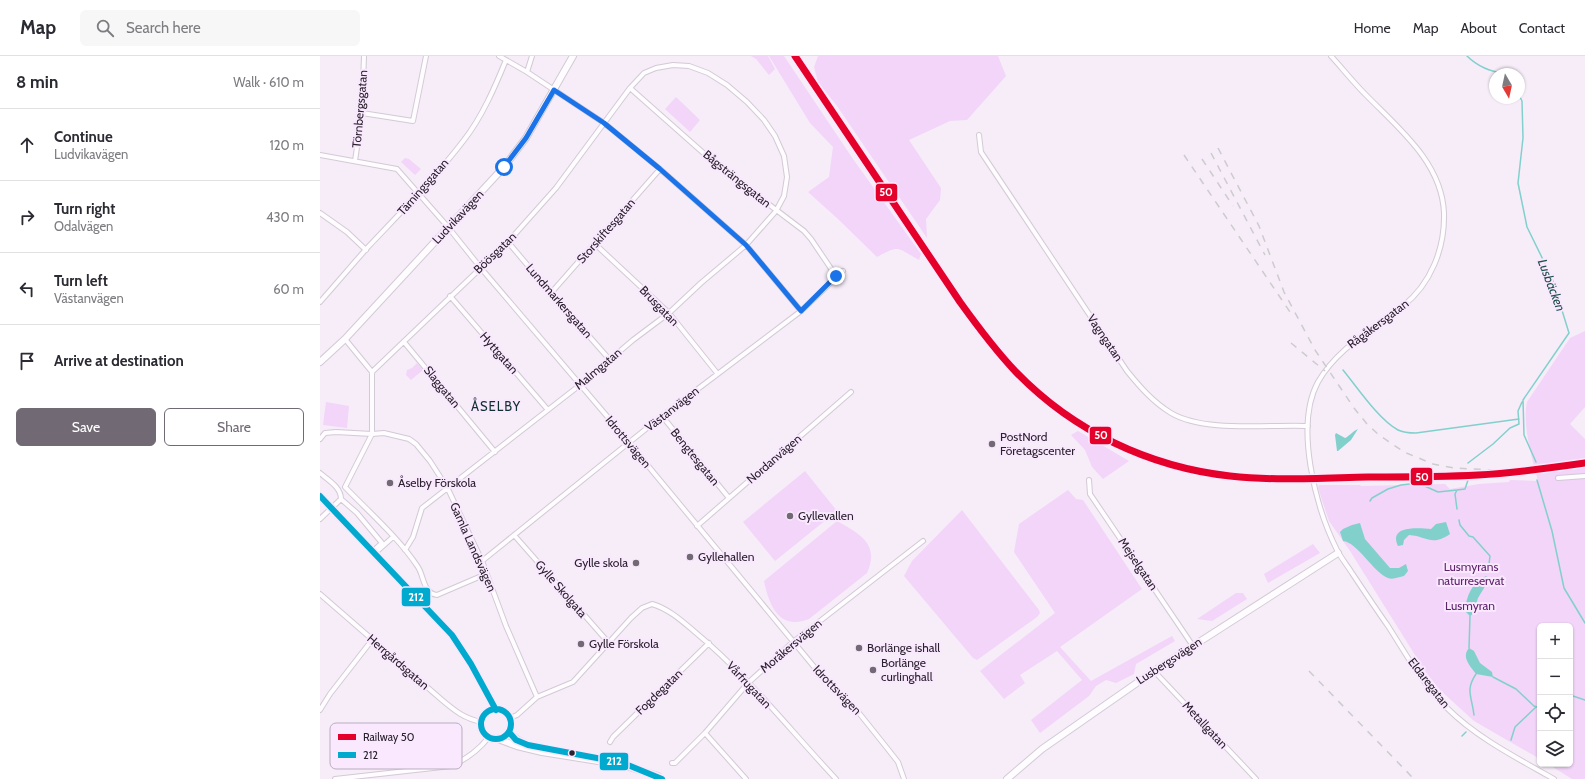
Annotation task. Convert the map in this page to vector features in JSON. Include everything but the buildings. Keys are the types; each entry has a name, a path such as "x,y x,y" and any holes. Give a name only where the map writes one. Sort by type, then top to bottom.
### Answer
{"street":[{"name":"Törnbergsgatan","path":"355,161 362,113 364,56"},
{"path":"362,113 413,121 426,56"},
{"path":"499,56 527,72 604,123 660,169 746,245 801,311"},
{"path":"527,72 532,56"},
{"name":"Ludvikavägen","path":"320,362 345,339 504,167 526,138 573,56"},
{"name":"Rågåkersgatan","path":"1331,56 1416,146 1428,162 1434,174 1444,210 1439,253 1425,281 1405,305 1364,334 1338,357 1318,383 1310,403 1308,426 1309,454 1316,497 1338,553"},
{"name":"Tärningsgatan","path":"320,302 366,250 419,194 464,140 483,110 498,81 506,60"},
{"name":"Böösgatan","path":"372,372 480,267 508,242 556,188 630,88 644,72 673,64 689,66 708,73 727,85 747,102 764,120 775,136 784,156 787,177 784,196 776,211"},
{"name":"Bågsträngsgatan","path":"630,88 717,165 804,231 836,276"},
{"name":"Vagngatan","path":"979,135 981,152 1127,371 1143,390 1172,413 1184,418 1208,424 1308,426"},
{"name":"Idrottsvägen","path":"320,155 397,169 448,227 628,442 824,680 859,713 898,762 904,779"},
{"name":"Storskiftesgatan","path":"551,293 660,169"},
{"name":"Malmgatan","path":"406,550 413,537 422,508 580,385 633,340 669,313 701,283 746,245 776,211"},
{"path":"320,213 347,232 366,250"},
{"name":"Lundmarkersgatan","path":"508,242 610,360"},
{"name":"Brusgatan","path":"595,244 669,313 717,373"},
{"name":"Västanvägen","path":"482,561 628,442 717,373 801,311 836,276 843,271"},
{"name":"Hyttgatan","path":"450,296 548,410"},
{"path":"345,339 372,372 372,434 345,487 406,550 419,568 428,591 437,595 486,574"},
{"name":"Slaggatan","path":"404,342 495,452"},
{"name":"Nordanvägen","path":"697,526 851,392"},
{"name":"Bengtesgatan","path":"662,416 729,498"},
{"name":"Gamla Landsvägen","path":"320,439 325,433 384,433 409,439 430,460 448,489 482,561 506,626 537,697"},
{"path":"320,473 336,487 341,493 341,499 357,513 382,543 373,553"},
{"path":"1558,478 1585,476"},
{"name":"Mejselgatan","path":"1090,480 1090,494 1193,646"},
{"path":"320,496 452,635 471,664 496,710"},
{"path":"320,519 341,499"},
{"name":"Gylle Skolgata","path":"514,535 608,642"},
{"path":"373,553 393,537"},
{"name":"Moråkersvägen","path":"672,763 675,763 705,733 748,683 793,642 923,542"},
{"name":"Lusbergsvägen","path":"1007,779 1042,749 1154,671 1338,553"},
{"name":"Eldaregatan","path":"1338,553 1419,673 1445,707 1461,722 1477,733 1554,779"},
{"name":"Herrgårdsgatan","path":"320,594 462,716 471,720 482,722"},
{"name":"Vårfrugatan","path":"608,642 642,608 652,604 664,608 709,643 748,683 836,779"},
{"path":"320,710 330,694 372,640"},
{"path":"510,718 517,715 537,697 573,682 608,642"},
{"name":"Fogdegatan","path":"610,742 613,737 709,643"},
{"name":"Metallgatan","path":"1154,671 1256,779"},
{"path":"498,739 506,736 509,732 511,728 510,718 504,712 492,710 485,715 482,722 483,731 489,737 542,752 623,765 660,778"},
{"path":"509,732 516,740 528,745 623,763 660,778"},
{"path":"705,733 746,779"},
{"path":"462,761 472,755 489,737"},
{"path":"335,779 424,769"}],"green space":[{"path":"751,56 768,56 775,69 769,75 756,59"},
{"path":"769,56 784,56 853,159 921,254 919,260 898,249 890,250 877,257 808,192 829,177 833,147 810,123"},
{"path":"818,56 998,56 1006,76 967,120 950,121 909,140 941,188 940,200 926,219 927,238 837,106 818,82 814,67"},
{"path":"676,97 700,120 690,132 665,109"},
{"path":"405,158 409,159 421,169 415,175 401,162"},
{"name":"Lusmyran","path":"1585,331 1585,407 1570,424 1585,439 1585,779 1572,779 1553,767 1573,767 1573,623 1537,623 1537,757 1474,721 1440,690 1425,671 1350,551 1329,521 1318,488 1319,485 1361,486 1445,484 1450,489 1479,484 1509,482 1510,480 1538,481 1527,431 1527,402 1570,338"},
{"path":"417,363 423,370 411,380 406,375 407,370 412,368"},
{"path":"326,402 349,406 347,428 323,425"},
{"path":"1078,431 1129,461 1103,479 1092,467 1085,450 1071,435"},
{"name":"Gyllevallen","path":"805,471 837,511 775,561 743,522"},
{"path":"1068,490 1076,499 1083,500 1142,589 1060,647 1091,681 1172,636 1175,641 1136,664 1134,674 1116,683 1106,680 1096,686 1089,696 1040,733 1031,720 1082,680 1057,651 1020,675 1025,683 1004,699 980,671 1055,613 1014,552 1019,524"},
{"path":"962,510 1040,613 1037,617 977,660 973,658 904,576 912,561"},
{"path":"837,521 866,541 871,554 867,573 809,619 799,622 790,622 783,619 777,614 769,599 764,581"},
{"path":"1313,544 1320,553 1268,583 1264,574"},
{"path":"1236,593 1243,593 1247,599 1212,621 1197,619"}],"shaded area":[{"path":"1358,429 1351,440 1337,451 1336,433 1345,438"},
{"path":"1446,522 1450,534 1444,538 1429,540 1409,535 1404,540 1403,545 1398,546 1396,539 1397,534 1401,531 1413,528 1431,529 1436,524"},
{"path":"1360,523 1365,539 1390,568 1399,568 1406,564 1408,571 1404,576 1392,579 1388,578 1377,570 1354,546 1343,541 1340,532 1343,529"},
{"path":"1486,576 1488,578 1487,583 1478,598 1473,614 1470,616 1465,611 1468,595 1473,586"},
{"path":"1469,648 1474,651 1480,663 1492,672 1493,677 1476,674 1466,658"}],"waterway":[{"name":"Lusbäcken","path":"1467,56 1475,63 1489,70"},
{"name":"Lusbäcken","path":"1522,104 1523,138 1518,183 1527,227 1552,278 1569,333 1523,400 1524,435 1536,462"},
{"path":"1343,370 1383,419 1402,432 1416,433 1519,419"},
{"path":"1468,463 1493,444 1510,428 1519,424 1518,411 1522,402"},
{"path":"1457,509 1455,494 1457,490 1465,489 1468,480"},
{"name":"Lusbäcken","path":"1537,480 1552,531 1564,588 1585,623"},
{"path":"1370,501 1372,498 1388,489 1401,485 1418,483 1438,492 1457,490"},
{"path":"1459,520 1460,525 1469,536 1473,537 1490,556 1489,564"},
{"path":"1469,648 1470,616"},
{"path":"1474,715 1470,689 1476,674"},
{"path":"1493,677 1516,689 1537,707"},
{"path":"1573,696 1585,700"},
{"path":"1511,740 1515,727 1536,707"},
{"path":"1462,736 1466,732"}],"railway":[{"path":"1218,148 1259,226 1284,292 1315,350 1354,408 1367,424 1379,435 1404,452 1433,464 1454,468 1513,471 1532,470"},
{"path":"1211,153 1265,255"},
{"path":"1184,155 1290,312"},
{"path":"1202,159 1233,206"},
{"path":"1291,343 1325,371"},
{"path":"1309,671 1414,779"}],"rail line":[{"name":"50","path":"795,56 960,302 994,347 1016,372 1038,393 1062,412 1114,443 1142,455 1170,464 1200,471 1247,478 1299,479 1464,476 1518,472 1585,463"}],"transit line":[{"name":"212","path":"320,496 452,635 471,664 496,710"},
{"name":"212","path":"496,709 502,710 510,718 511,724 510,730 502,738 496,739 490,738 482,730 481,724 482,718 490,710 496,709"},
{"name":"212","path":"509,732 516,740 528,745 623,763 662,779"}],"place":[{"name":"PostNord Företagscenter","path":"992,444"},
{"name":"Åselby Förskola","path":"390,483"},
{"name":"Gyllevallen","path":"790,516"},
{"name":"Gyllehallen","path":"690,557"},
{"name":"Gylle skola","path":"636,563"},
{"name":"Gylle Förskola","path":"581,644"},
{"name":"Borlänge ishall","path":"859,648"},
{"name":"Borlänge curlinghall","path":"873,670"}],"district":[{"name":"ÅSELBY","path":"496,406"}],"route":[{"path":"504,167 526,138 554,90 604,123 660,169 746,245 801,311 836,276"}],"park label":[{"name":"Lusmyrans naturreservat","path":"1471,574"}]}
